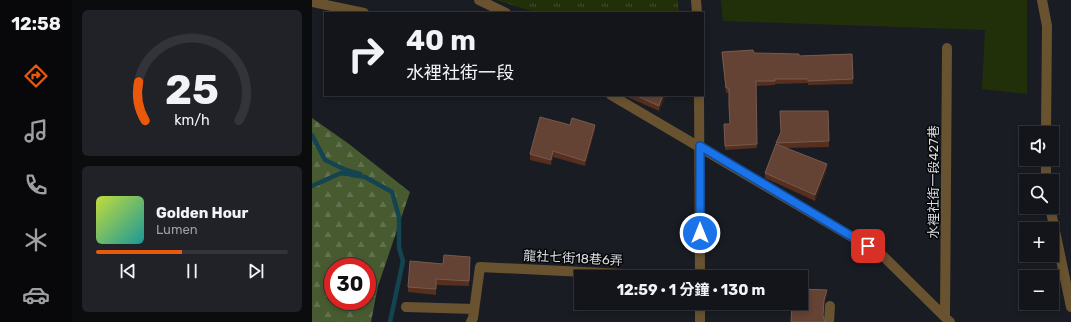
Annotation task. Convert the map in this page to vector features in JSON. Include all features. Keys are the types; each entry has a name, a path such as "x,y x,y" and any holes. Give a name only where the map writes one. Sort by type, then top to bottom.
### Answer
{"street":[{"path":"479,0 504,12"},
{"path":"696,0 697,12"},
{"path":"1042,0 1046,26 1046,126"},
{"path":"312,2 359,12"},
{"name":"水裡社街一段427巷","path":"947,48 947,319"},
{"path":"613,96 700,146 880,254 947,319"},
{"path":"699,96 700,270"},
{"path":"1051,214 1071,307"},
{"name":"龍社七街18巷6弄","path":"474,309 480,267 574,272"},
{"path":"829,322 830,306"},
{"path":"406,307 474,309 471,322"},
{"path":"700,310 700,322"}],"green space":[{"path":"496,0 678,0 679,12 535,12"},
{"path":"721,0 1027,0 1027,94 982,89 985,30 723,21"},
{"path":"312,118 349,144 410,192 378,286 376,296 376,258 324,258 324,310 373,310 371,322 312,322"}],"building":[{"path":"753,50 754,53 799,54 799,56 852,54 853,79 808,81 808,79 775,79 775,81 756,81 757,144 725,146 724,124 730,124 729,88 726,88 722,52"},
{"path":"637,96 663,96 659,106"},
{"path":"780,111 828,111 829,141 776,143 781,132"},
{"path":"540,117 570,125 572,118 595,125 585,161 553,151 551,160 530,154"},
{"path":"776,144 827,164 815,195 765,173"},
{"path":"444,255 470,257 469,281 436,279 436,289 408,287 410,261 443,264"},
{"path":"808,289 827,290 824,300 823,316 825,322 791,322 792,310 808,310"}],"waterway":[{"path":"312,135 325,160 346,170 360,174"},
{"path":"312,186 341,173 365,177 392,192 399,217 399,248 403,261 390,322"}],"route":[{"path":"700,233 700,146 868,246"}]}
